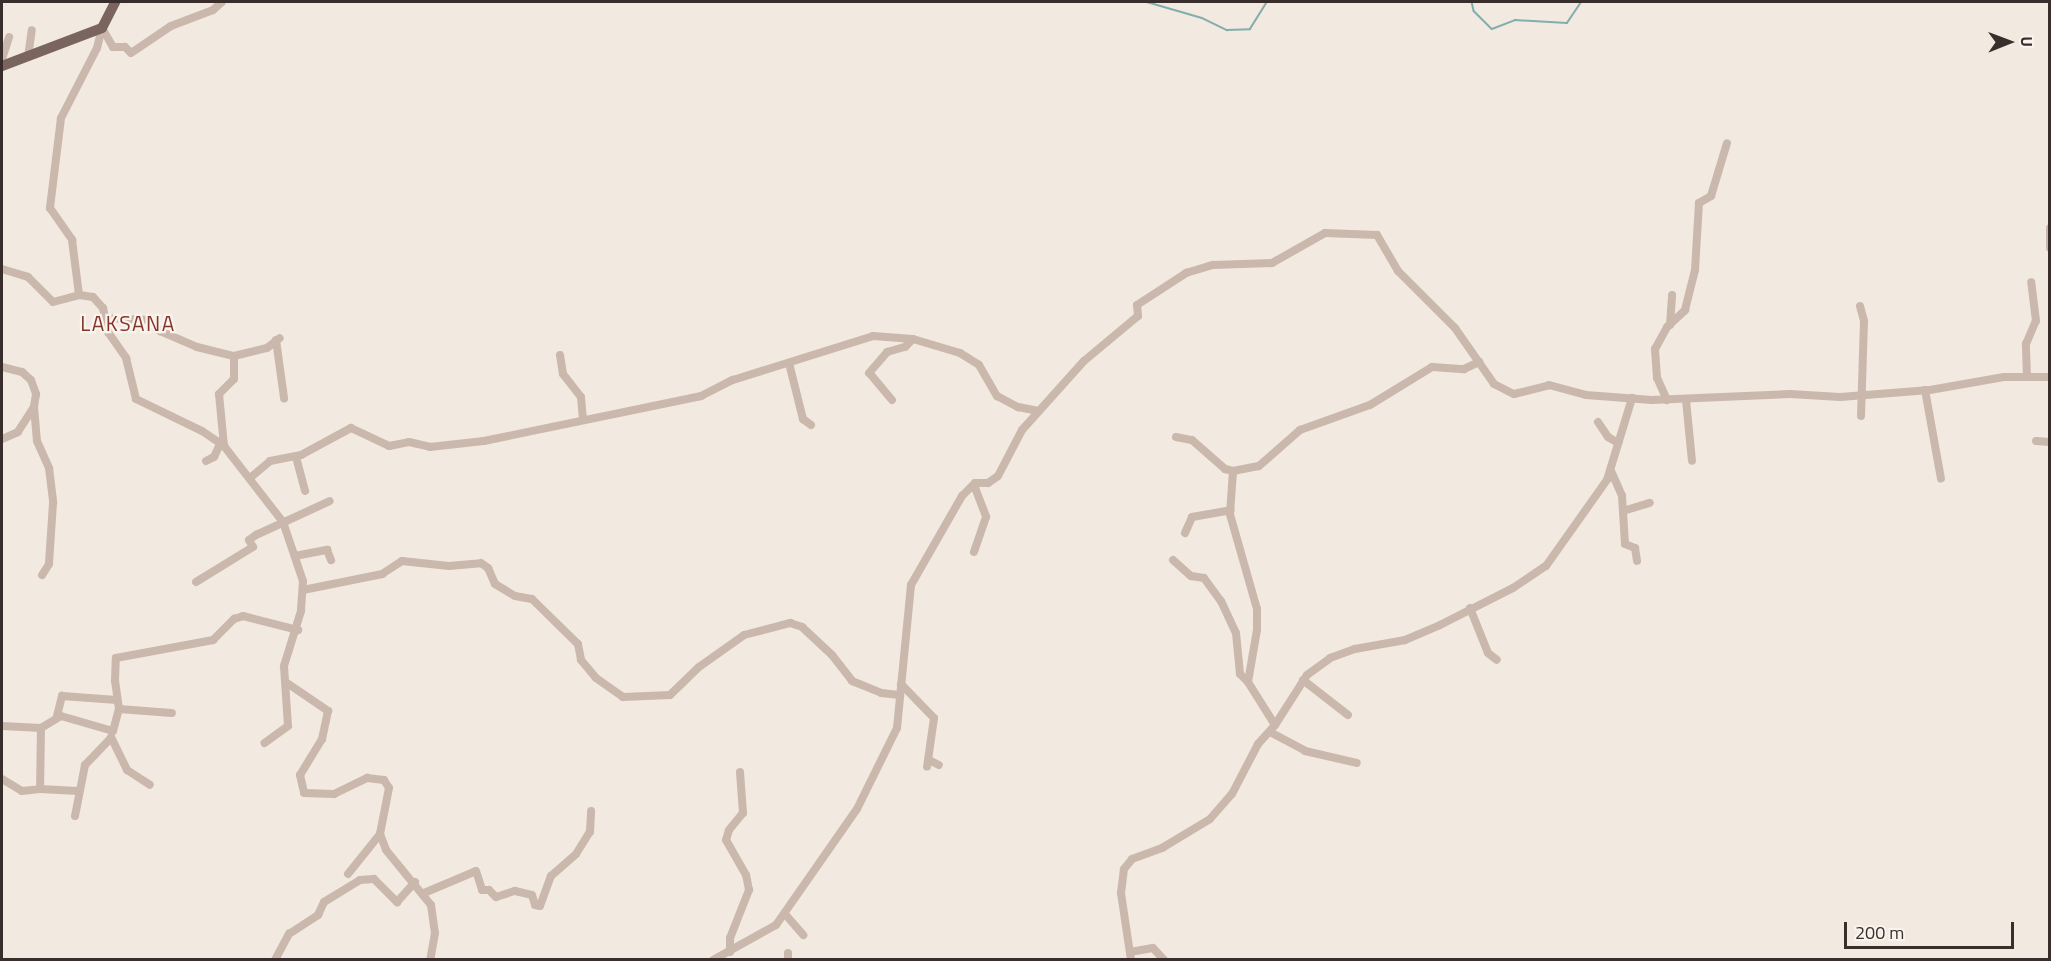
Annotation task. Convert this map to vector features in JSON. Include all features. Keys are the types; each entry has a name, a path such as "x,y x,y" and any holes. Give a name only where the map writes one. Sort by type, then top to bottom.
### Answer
{"main road":[{"path":"2,66 102,28 115,2"}],"street":[{"path":"102,28 112,47 125,47 130,53 171,26 213,9 222,2"},
{"path":"79,295 72,240 52,212 50,201 61,118 97,48 102,28"},
{"path":"28,57 32,30"},
{"path":"2,59 9,37"},
{"path":"1667,400 1657,378 1654,356 1657,343 1670,324 1685,310 1695,270 1699,203 1711,196 1727,143"},
{"path":"2049,228 2049,248"},
{"path":"713,960 776,925 857,809 894,735 911,585 962,496 974,485 988,483 998,476 1022,430 1084,361 1138,316 1137,305 1168,284 1213,265 1272,263 1325,233 1377,235 1398,271 1450,323 1494,384 1514,394 1550,385 1587,395 1667,400 1722,395 1864,395 2049,376"},
{"path":"2,269 28,278 52,302 79,295 100,303 108,332 126,358 139,402 188,423 222,445 283,522 295,556 303,590 298,630 284,666 287,683 288,726 265,743"},
{"path":"2027,377 2026,344 2036,321 2031,282"},
{"path":"1670,324 1672,295"},
{"path":"1860,306 1864,319 1864,395 1861,416"},
{"path":"105,318 150,320 160,331 197,348 234,356 267,348 278,339 284,398"},
{"path":"250,478 270,462 296,457 351,428 389,446 410,442 436,447 484,441 583,418 701,396 733,380 862,338 913,339 960,353 984,372 996,396 1018,407 1040,411"},
{"path":"892,400 869,373 887,352 905,347 913,339"},
{"path":"560,355 563,374 581,397 583,418"},
{"path":"206,461 214,457 222,445 219,393 234,379 234,356"},
{"path":"1176,437 1192,440 1225,470 1233,471 1259,466 1300,430 1370,405 1432,367 1464,369 1479,362"},
{"path":"789,363 803,419 812,425"},
{"path":"2,367 15,369 31,380 36,394 34,407 37,441 49,468 53,503 49,564 42,575"},
{"path":"1925,390 1941,479"},
{"path":"1164,960 1153,948 1131,956 1121,893 1124,869 1132,859 1162,848 1205,824 1232,794 1258,744 1272,729 1303,680 1330,658 1355,649 1405,640 1513,588 1546,566 1590,508 1611,471 1632,398"},
{"path":"1686,400 1692,461"},
{"path":"2,439 18,432 34,407"},
{"path":"1598,422 1608,437 1618,443"},
{"path":"2036,441 2049,442"},
{"path":"296,457 305,491"},
{"path":"1233,471 1230,510 1257,609 1257,630 1248,682"},
{"path":"1611,471 1619,485 1625,544 1635,548 1637,561"},
{"path":"974,485 986,517 974,552"},
{"path":"196,582 253,547 250,538 330,501"},
{"path":"1623,511 1650,503"},
{"path":"1185,533 1192,517 1230,510"},
{"path":"295,556 327,550 331,560"},
{"path":"1173,560 1191,576 1204,578 1221,601 1236,633 1240,675 1248,682 1272,729 1306,751 1357,763"},
{"path":"303,590 382,574 402,561 448,566 483,564 495,584 515,596 532,599 579,644 581,660 596,678 630,698 670,695 699,667 744,635 790,623 802,627 832,655 852,681 881,693 900,695"},
{"path":"1470,608 1488,653 1497,660"},
{"path":"75,816 78,791 85,765 111,736 118,705 116,658 213,640 234,619 243,616 298,630"},
{"path":"1303,680 1348,715"},
{"path":"287,683 328,711 322,739 299,780 302,790 307,795 340,792 360,778 384,780 389,793 380,834 348,874"},
{"path":"901,684 934,718 928,763 939,765"},
{"path":"57,716 57,703 62,696 172,713"},
{"path":"2,726 41,728 57,716"},
{"path":"57,716 111,736 127,770 150,785"},
{"path":"40,789 41,728"},
{"path":"730,952 730,938 749,890 745,873 726,840 729,830 743,813 740,772"},
{"path":"2,779 22,791 40,789 78,791"},
{"path":"424,893 476,871 481,890 489,890 496,897 515,891 532,896 535,905 540,906 551,876 576,854 590,832 591,811"},
{"path":"380,834 386,849 424,893 435,924 430,960"},
{"path":"275,960 289,934 318,915 322,903 360,880 374,879 397,902 415,882"},
{"path":"785,914 803,935"}],"waterway":[{"path":"1147,2 1202,18 1227,30 1250,29 1267,2"},
{"path":"1472,2 1474,11 1492,29 1515,20 1567,23 1581,2"}],"district":[{"name":"LAKSANA","path":"128,323"}]}
